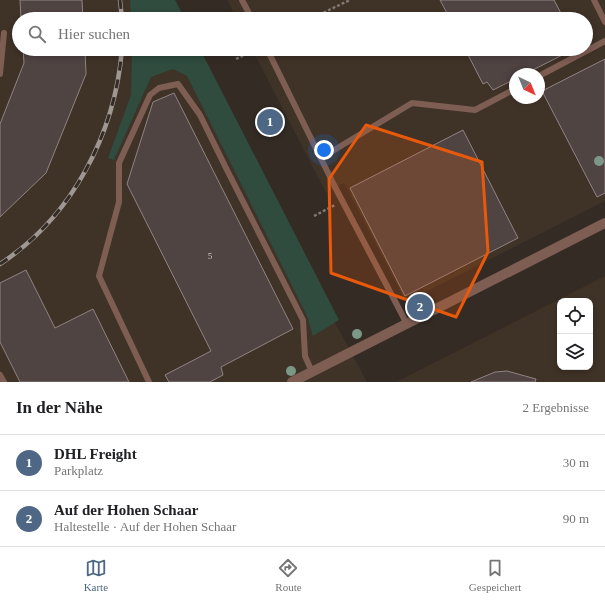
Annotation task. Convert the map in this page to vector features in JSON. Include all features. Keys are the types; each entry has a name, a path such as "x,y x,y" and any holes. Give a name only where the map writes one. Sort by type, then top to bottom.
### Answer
{"street":[{"path":"292,382 605,223"}],"lane":[{"path":"242,0 248,12"},
{"path":"594,0 605,22"},
{"path":"0,74 4,33"},
{"path":"593,47 605,41"},
{"path":"270,56 343,201 408,324"},
{"path":"545,73 577,56"},
{"path":"149,382 99,276 119,202 119,163 150,95 159,88 178,84 200,115 226,170 303,320 306,356 312,372"},
{"path":"321,158 412,103 476,110 509,92"},
{"path":"0,375 4,382"}],"path":[{"path":"325,12 350,0"},
{"path":"236,59 242,56"},
{"path":"314,216 343,201"}],"highlighted area":[{"path":"366,125 482,162 488,252 456,317 331,273 329,179"}],"shaded area":[{"path":"0,0 151,0 161,12 12,12 12,56 193,56 367,382 0,382"},
{"path":"227,0 605,0 605,201 406,302 344,183 326,193 256,56 593,56 593,12 233,12"},
{"path":"605,276 605,382 396,382 557,300 557,370 593,370 593,298 562,298"}],"green space":[{"path":"130,0 175,0 181,12 131,12"},
{"path":"132,56 204,56 339,320 313,336 307,316 187,76 173,69 151,77 114,160 108,158 131,95"}],"building":[{"path":"20,0 82,0 83,12 21,12"},
{"path":"440,0 554,0 560,12 446,12"},
{"path":"24,56 85,56 86,74 46,173 0,217 0,124 24,63"},
{"path":"469,56 560,56 537,68 509,68 509,82 493,90 487,82 483,84"},
{"path":"605,59 605,193 597,197 545,97 545,89"},
{"path":"174,93 293,329 221,367 223,375 210,382 169,382 165,375 211,351 127,184 153,102"},
{"path":"463,130 518,238 405,296 350,188"},
{"path":"26,270 55,328 93,309 129,382 20,382 0,342 0,283"},
{"path":"507,371 536,379 535,382 471,382 495,372"}],"railway":[{"path":"120,0 121,12"},
{"path":"0,264 26,245 48,223 68,198 85,171 99,142 110,112 118,81 121,56"}],"place":[{"name":"DHL Freight","path":"270,122"},
{"name":"Auf der Hohen Schaar","path":"420,307"}]}
